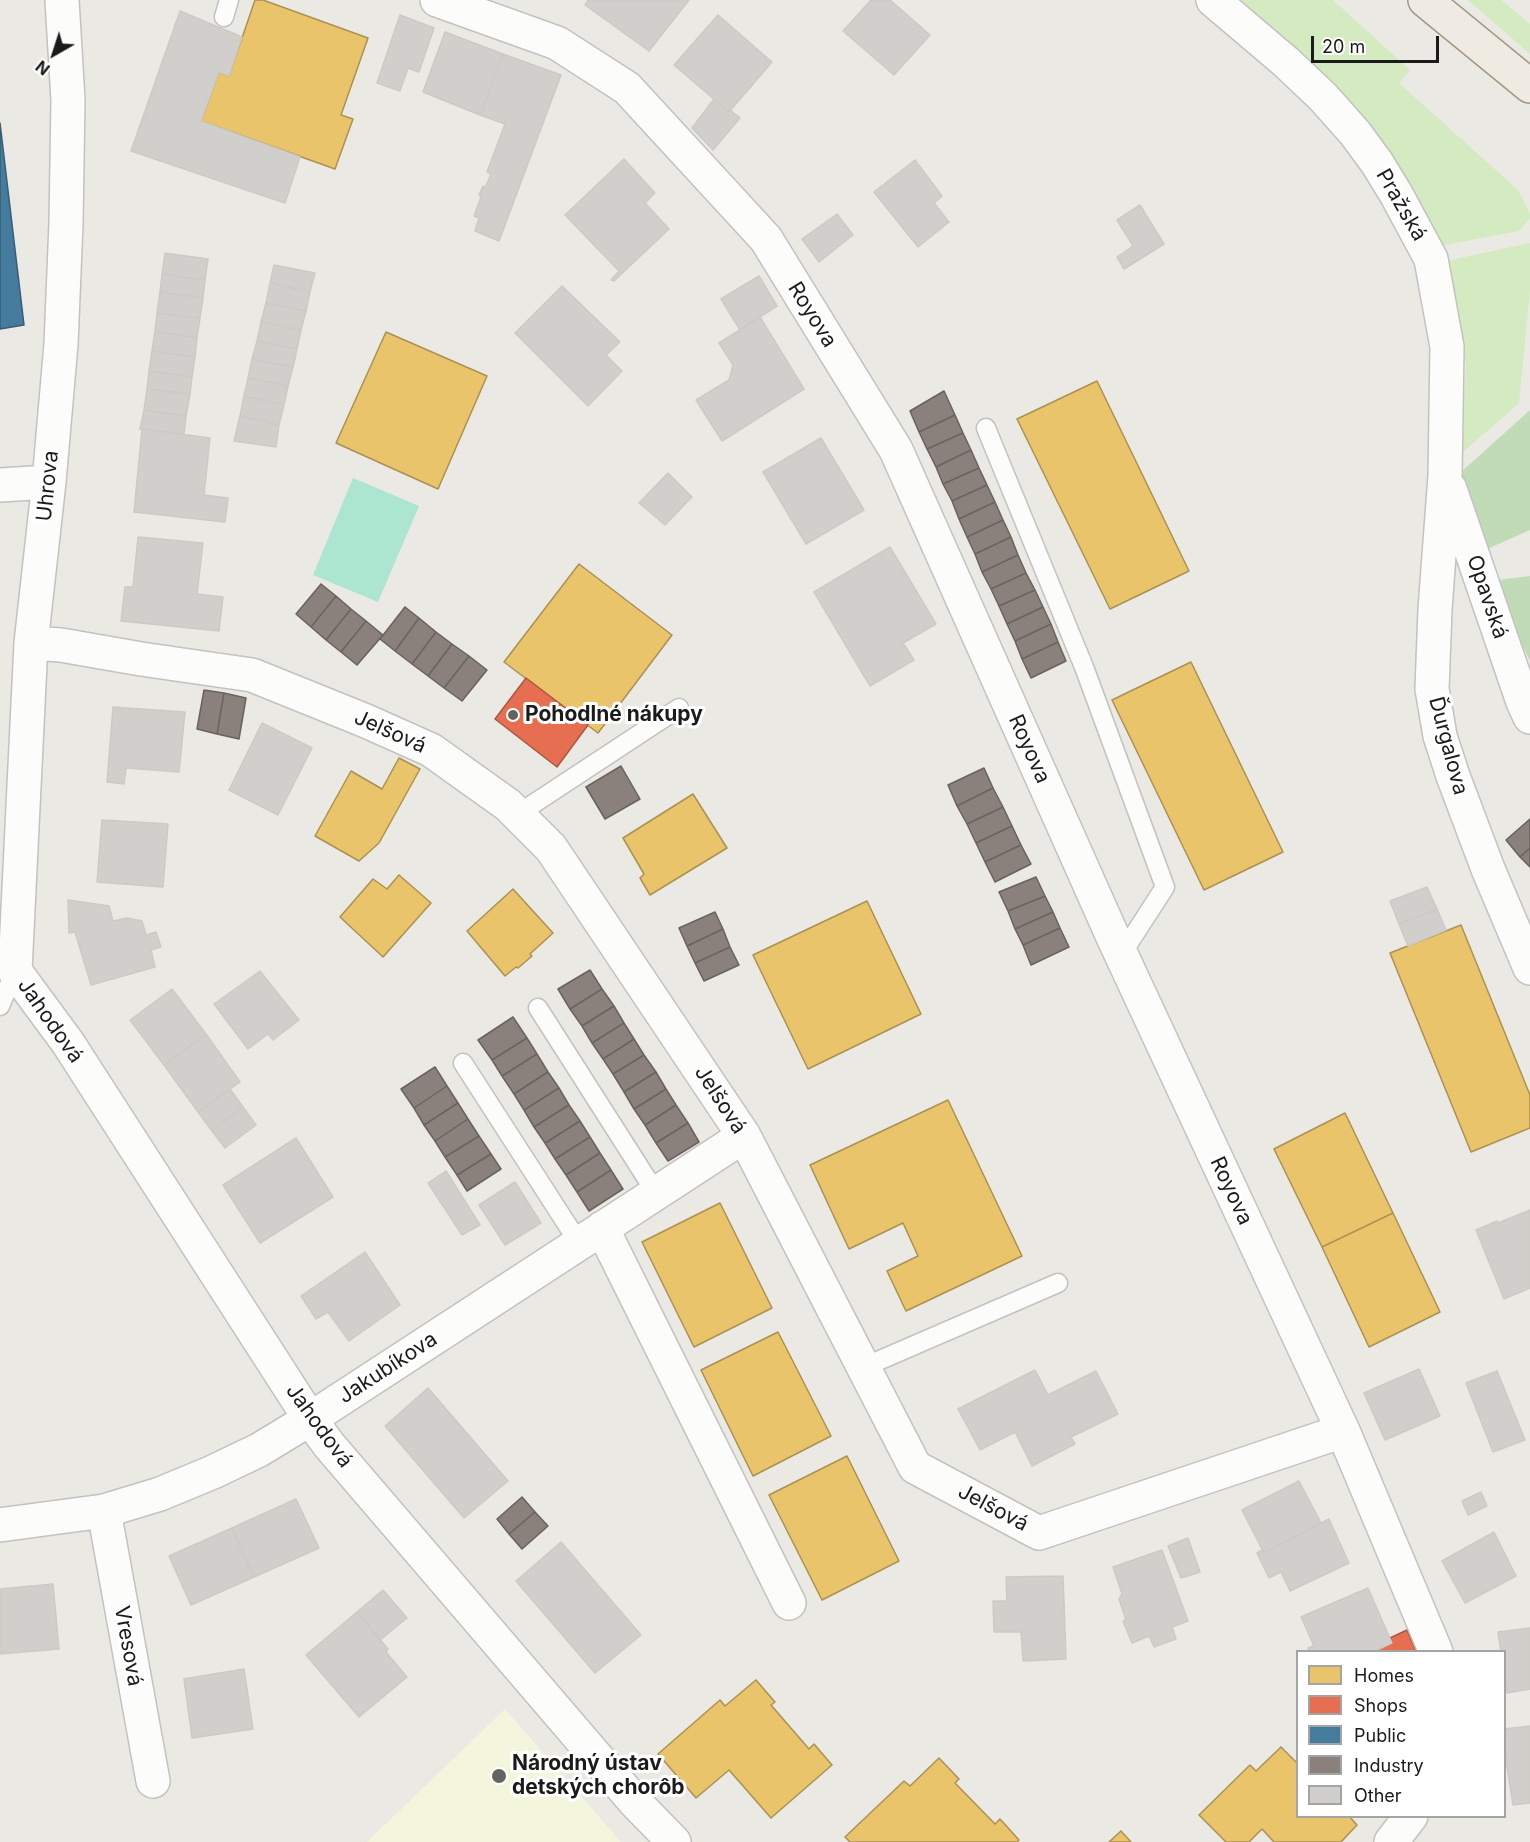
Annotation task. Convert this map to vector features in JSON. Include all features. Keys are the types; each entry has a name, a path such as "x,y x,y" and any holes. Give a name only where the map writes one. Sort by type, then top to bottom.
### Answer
{"main road":[{"path":"1425,0 1530,86"}],"street":[{"name":"Uhrova","path":"15,971 31,643 49,482 61,344 68,100 62,0"},
{"name":"Royova","path":"437,0 557,43 627,88 766,239 896,450 1121,955 1343,1431 1435,1650"},
{"name":"Pražská","path":"1213,0 1316,90 1355,133 1390,183 1431,259 1447,347 1445,476"},
{"name":"Opavská","path":"1445,476 1530,717"},
{"name":"Ďurgalova","path":"1445,476 1435,609 1432,689 1440,736 1488,869 1530,968"},
{"path":"0,485 49,482"},
{"name":"Jelšová","path":"31,643 62,645 252,675 431,750 519,815 551,848 744,1136 915,1467 1039,1533 1343,1431"},
{"name":"Jahodová","path":"15,971 68,1043 329,1445 627,1794 674,1842"},
{"name":"Jakubíkova","path":"0,1525 104,1511 160,1494 267,1446 744,1136"},
{"path":"590,1236 789,1603"},
{"name":"Vresová","path":"104,1511 153,1781"},
{"path":"1391,1842 1409,1818"}],"lane":[{"path":"986,428 1084,667 1165,887 1121,955"},
{"path":"519,815 679,708"},
{"path":"0,1006 15,971"},
{"path":"538,1008 656,1192"},
{"path":"463,1063 590,1236"},
{"path":"864,1367 1058,1283"}],"shaded area":[{"name":"Národný ústav detských chorôb","path":"505,1709 621,1842 367,1842"}],"green space":[{"path":"1241,0 1333,0 1410,70 1399,83 1518,190 1530,218 1519,231 1439,246 1380,139 1307,60"},
{"path":"1468,0 1501,0 1530,24 1530,54"},
{"path":"1530,243 1530,289 1519,403 1462,453 1466,364 1446,261"},
{"path":"1530,410 1530,530 1485,550 1460,473"},
{"path":"353,478 419,506 378,602 313,575"},
{"path":"1530,576 1530,661 1490,581"}],"building: Homes":[{"path":"255,0 263,0 368,38 341,115 353,119 335,169 201,121 219,72 229,76"},
{"path":"386,332 487,376 438,489 336,443"},
{"path":"1097,381 1189,571 1110,609 1017,419"},
{"path":"579,564 672,635 598,733 504,662"},
{"path":"1191,662 1283,852 1204,890 1112,700"},
{"path":"399,758 420,769 379,843 359,861 315,836 351,771 382,789"},
{"path":"693,794 727,848 650,895 640,878 644,874 623,838"},
{"path":"399,875 431,903 383,957 340,917 373,879 387,889"},
{"path":"513,889 553,933 530,954 532,956 505,976 467,931"},
{"path":"867,901 921,1014 808,1069 753,955"},
{"path":"1461,925 1530,1095 1530,1128 1471,1152 1390,953"},
{"path":"948,1100 1022,1256 906,1311 887,1271 918,1256 903,1223 849,1249 810,1165"},
{"path":"1345,1113 1393,1213 1322,1247 1274,1149"},
{"path":"720,1203 772,1308 694,1347 642,1242"},
{"path":"1393,1213 1440,1312 1369,1347 1322,1247"},
{"path":"778,1332 831,1436 753,1476 701,1370"},
{"path":"847,1456 899,1561 822,1600 769,1495"},
{"path":"756,1680 775,1702 771,1705 809,1749 814,1744 832,1765 771,1818 729,1770 696,1798 658,1754 720,1700 725,1706"},
{"path":"1281,1747 1296,1762 1296,1818 1351,1818 1357,1825 1341,1842 1274,1842 1262,1829 1249,1842 1226,1842 1199,1815 1250,1765 1256,1771"},
{"path":"939,1758 959,1779 955,1783 995,1824 1000,1819 1019,1840 1017,1842 850,1842 845,1837 904,1781 910,1786"},
{"path":"1121,1831 1131,1842 1109,1842"}],"building: Shops":[{"path":"526,678 588,725 557,767 495,719"},
{"path":"1407,1630 1416,1650 1379,1650 1392,1643 1390,1638"}],"building: Public":[{"path":"0,123 24,325 0,329"}],"building: Industry":[{"path":"944,391 955,415 919,432 910,411"},
{"path":"955,415 963,433 927,449 919,432"},
{"path":"963,433 971,450 936,467 927,449"},
{"path":"971,450 979,468 943,484 936,467"},
{"path":"979,468 987,485 952,501 943,484"},
{"path":"987,485 995,502 959,519 952,501"},
{"path":"995,502 1003,520 967,537 959,519"},
{"path":"1003,520 1011,537 975,554 967,537"},
{"path":"1011,537 1018,555 982,572 975,554"},
{"path":"1018,555 1026,573 991,589 982,572"},
{"path":"1026,573 1035,590 999,606 991,589"},
{"path":"321,584 336,596 311,627 296,614"},
{"path":"1035,590 1043,607 1007,624 999,606"},
{"path":"336,596 351,609 326,640 311,627"},
{"path":"405,607 419,618 395,651 380,639"},
{"path":"1043,607 1051,624 1015,641 1007,624"},
{"path":"351,609 366,621 341,652 326,640"},
{"path":"419,618 436,632 412,664 395,651"},
{"path":"366,621 383,635 357,665 341,652"},
{"path":"1051,624 1058,642 1022,659 1015,641"},
{"path":"436,632 452,644 428,676 412,664"},
{"path":"1058,642 1066,661 1031,678 1022,659"},
{"path":"452,644 469,656 444,688 428,676"},
{"path":"469,656 487,670 462,701 444,688"},
{"path":"204,690 224,693 217,734 197,729"},
{"path":"224,693 246,698 239,739 217,734"},
{"path":"621,766 640,799 605,819 586,787"},
{"path":"984,768 993,788 957,806 948,785"},
{"path":"993,788 1003,807 967,824 957,806"},
{"path":"1003,807 1012,826 976,843 967,824"},
{"path":"1530,819 1530,848 1520,857 1506,840"},
{"path":"1012,826 1021,845 985,862 976,843"},
{"path":"1021,845 1031,864 995,882 985,862"},
{"path":"1530,848 1530,867 1520,857"},
{"path":"1036,877 1045,896 1008,911 999,892"},
{"path":"1045,896 1053,912 1015,929 1008,911"},
{"path":"715,912 723,929 687,946 679,928"},
{"path":"1053,912 1060,928 1023,945 1015,929"},
{"path":"1060,928 1069,947 1031,965 1023,945"},
{"path":"723,929 730,947 695,963 687,946"},
{"path":"730,947 739,965 704,981 695,963"},
{"path":"590,970 602,989 570,1009 558,989"},
{"path":"602,989 614,1006 582,1026 570,1009"},
{"path":"614,1006 624,1023 592,1043 582,1026"},
{"path":"513,1017 527,1038 492,1060 478,1040"},
{"path":"624,1023 634,1039 603,1059 592,1043"},
{"path":"527,1038 537,1054 502,1076 492,1060"},
{"path":"634,1039 644,1055 613,1074 603,1059"},
{"path":"537,1054 548,1072 514,1094 502,1076"},
{"path":"644,1055 656,1072 624,1092 613,1074"},
{"path":"435,1067 447,1086 414,1108 401,1089"},
{"path":"548,1072 559,1088 524,1110 514,1094"},
{"path":"656,1072 666,1089 634,1109 624,1092"},
{"path":"447,1086 458,1103 424,1125 414,1108"},
{"path":"559,1088 569,1105 534,1127 524,1110"},
{"path":"666,1089 676,1105 645,1125 634,1109"},
{"path":"458,1103 468,1119 435,1141 424,1125"},
{"path":"569,1105 580,1121 545,1143 534,1127"},
{"path":"676,1105 688,1123 656,1143 645,1125"},
{"path":"468,1119 479,1136 445,1157 435,1141"},
{"path":"580,1121 590,1137 555,1159 545,1143"},
{"path":"688,1123 699,1142 668,1161 656,1143"},
{"path":"479,1136 491,1154 457,1175 445,1157"},
{"path":"590,1137 600,1153 566,1175 555,1159"},
{"path":"600,1153 611,1170 577,1192 566,1175"},
{"path":"491,1154 501,1169 467,1191 457,1175"},
{"path":"611,1170 623,1189 589,1211 577,1192"},
{"path":"522,1497 535,1512 509,1534 497,1519"},
{"path":"535,1512 548,1526 522,1549 509,1534"}],"building: Other":[{"path":"588,0 689,0 649,51 585,5"},
{"path":"871,0 890,0 930,35 894,75 843,31"},
{"path":"180,11 242,37 229,76 219,72 201,121 300,157 285,203 131,151"},
{"path":"400,15 434,28 419,72 408,68 400,91 377,83"},
{"path":"718,15 772,62 729,112 674,65"},
{"path":"445,32 503,54 480,115 423,92"},
{"path":"503,54 561,75 499,241 475,231 479,218 474,216 481,197 479,195 491,174 487,172 505,124 480,115"},
{"path":"714,99 740,118 713,150 692,128"},
{"path":"624,159 655,193 645,203 669,229 614,281 611,280 619,271 565,215"},
{"path":"915,160 942,196 934,203 949,222 918,247 874,192"},
{"path":"1140,205 1164,244 1124,269 1117,257 1133,246 1117,220"},
{"path":"837,214 853,235 819,262 802,239"},
{"path":"165,253 208,259 205,280 162,274"},
{"path":"274,265 315,273 310,292 270,283"},
{"path":"162,274 205,280 203,298 160,292"},
{"path":"759,276 777,306 740,330 721,299"},
{"path":"270,283 310,292 306,311 266,303"},
{"path":"562,286 620,342 606,355 622,371 588,406 515,333"},
{"path":"160,292 203,298 200,318 157,313"},
{"path":"266,303 306,311 301,330 261,322"},
{"path":"157,313 200,318 197,338 155,331"},
{"path":"760,317 804,389 722,441 696,400 729,380 733,365 719,343"},
{"path":"261,322 301,330 297,349 257,341"},
{"path":"155,331 197,338 195,357 152,351"},
{"path":"257,341 297,349 293,367 252,359"},
{"path":"152,351 195,357 192,377 149,371"},
{"path":"252,359 293,367 288,386 248,378"},
{"path":"149,371 192,377 190,394 147,389"},
{"path":"248,378 288,386 284,405 244,396"},
{"path":"147,389 190,394 186,416 144,410"},
{"path":"244,396 284,405 279,425 240,416"},
{"path":"144,410 186,416 184,434 140,429"},
{"path":"240,416 279,425 276,447 234,441"},
{"path":"142,429 210,438 204,495 228,498 225,522 134,512"},
{"path":"821,438 864,510 806,544 763,472"},
{"path":"668,473 692,497 665,525 639,503"},
{"path":"138,537 203,543 197,594 223,597 219,631 121,621 125,587 133,587"},
{"path":"890,547 936,624 903,643 914,660 870,686 814,592"},
{"path":"113,707 185,712 179,772 126,768 124,784 107,782"},
{"path":"262,723 312,748 278,815 229,790"},
{"path":"102,820 168,824 163,887 97,882"},
{"path":"1427,887 1437,909 1399,924 1390,901"},
{"path":"68,900 109,906 113,921 127,918 142,921 146,935 156,932 161,947 151,950 155,967 91,985 75,932 69,933"},
{"path":"1437,909 1446,930 1408,946 1399,924"},
{"path":"260,971 299,1020 273,1040 268,1034 248,1049 214,1004"},
{"path":"172,989 206,1034 164,1065 130,1020"},
{"path":"206,1034 240,1082 198,1112 164,1065"},
{"path":"230,1089 243,1107 212,1131 198,1112"},
{"path":"243,1107 256,1125 225,1148 212,1131"},
{"path":"296,1138 333,1197 260,1243 223,1185"},
{"path":"446,1171 480,1225 462,1235 428,1183"},
{"path":"515,1182 541,1223 505,1245 479,1205"},
{"path":"1530,1210 1530,1288 1504,1299 1476,1230"},
{"path":"365,1252 400,1305 349,1341 328,1312 316,1319 301,1296"},
{"path":"1419,1369 1440,1416 1385,1440 1364,1393"},
{"path":"1035,1370 1048,1395 1096,1371 1118,1414 1071,1437 1075,1444 1032,1466 1015,1432 980,1450 958,1409"},
{"path":"1497,1371 1525,1440 1493,1452 1466,1383"},
{"path":"428,1388 508,1481 464,1518 385,1426"},
{"path":"1299,1481 1321,1523 1264,1553 1242,1510"},
{"path":"1481,1492 1487,1506 1468,1515 1462,1501"},
{"path":"296,1499 319,1548 254,1577 232,1528"},
{"path":"1329,1519 1349,1563 1290,1591 1281,1572 1269,1578 1257,1553 1262,1550 1264,1553"},
{"path":"232,1528 254,1577 191,1605 169,1556"},
{"path":"1494,1532 1516,1576 1465,1603 1442,1561"},
{"path":"1188,1538 1200,1572 1181,1578 1168,1546"},
{"path":"561,1542 641,1635 595,1673 516,1581"},
{"path":"1162,1550 1188,1621 1172,1627 1176,1639 1154,1647 1149,1636 1132,1643 1123,1621 1126,1620 1119,1599 1122,1594 1113,1567"},
{"path":"1063,1576 1066,1659 1023,1661 1021,1632 994,1632 993,1601 1007,1601 1006,1577"},
{"path":"53,1584 59,1649 0,1654 0,1589"},
{"path":"1368,1588 1392,1643 1377,1650 1309,1650 1308,1648 1314,1646 1301,1617"},
{"path":"383,1590 407,1618 380,1640 357,1612"},
{"path":"357,1612 388,1649 386,1652 407,1677 359,1717 306,1655"},
{"path":"1530,1628 1530,1689 1507,1693 1506,1650 1501,1650 1498,1632"},
{"path":"244,1669 253,1729 192,1738 184,1679"},
{"path":"1530,1726 1530,1803 1513,1805 1506,1760 1506,1729"}],"place":[{"name":"Pohodlné nákupy","path":"513,715"},
{"name":"Národný ústav detských chorôb","path":"499,1776"}]}
